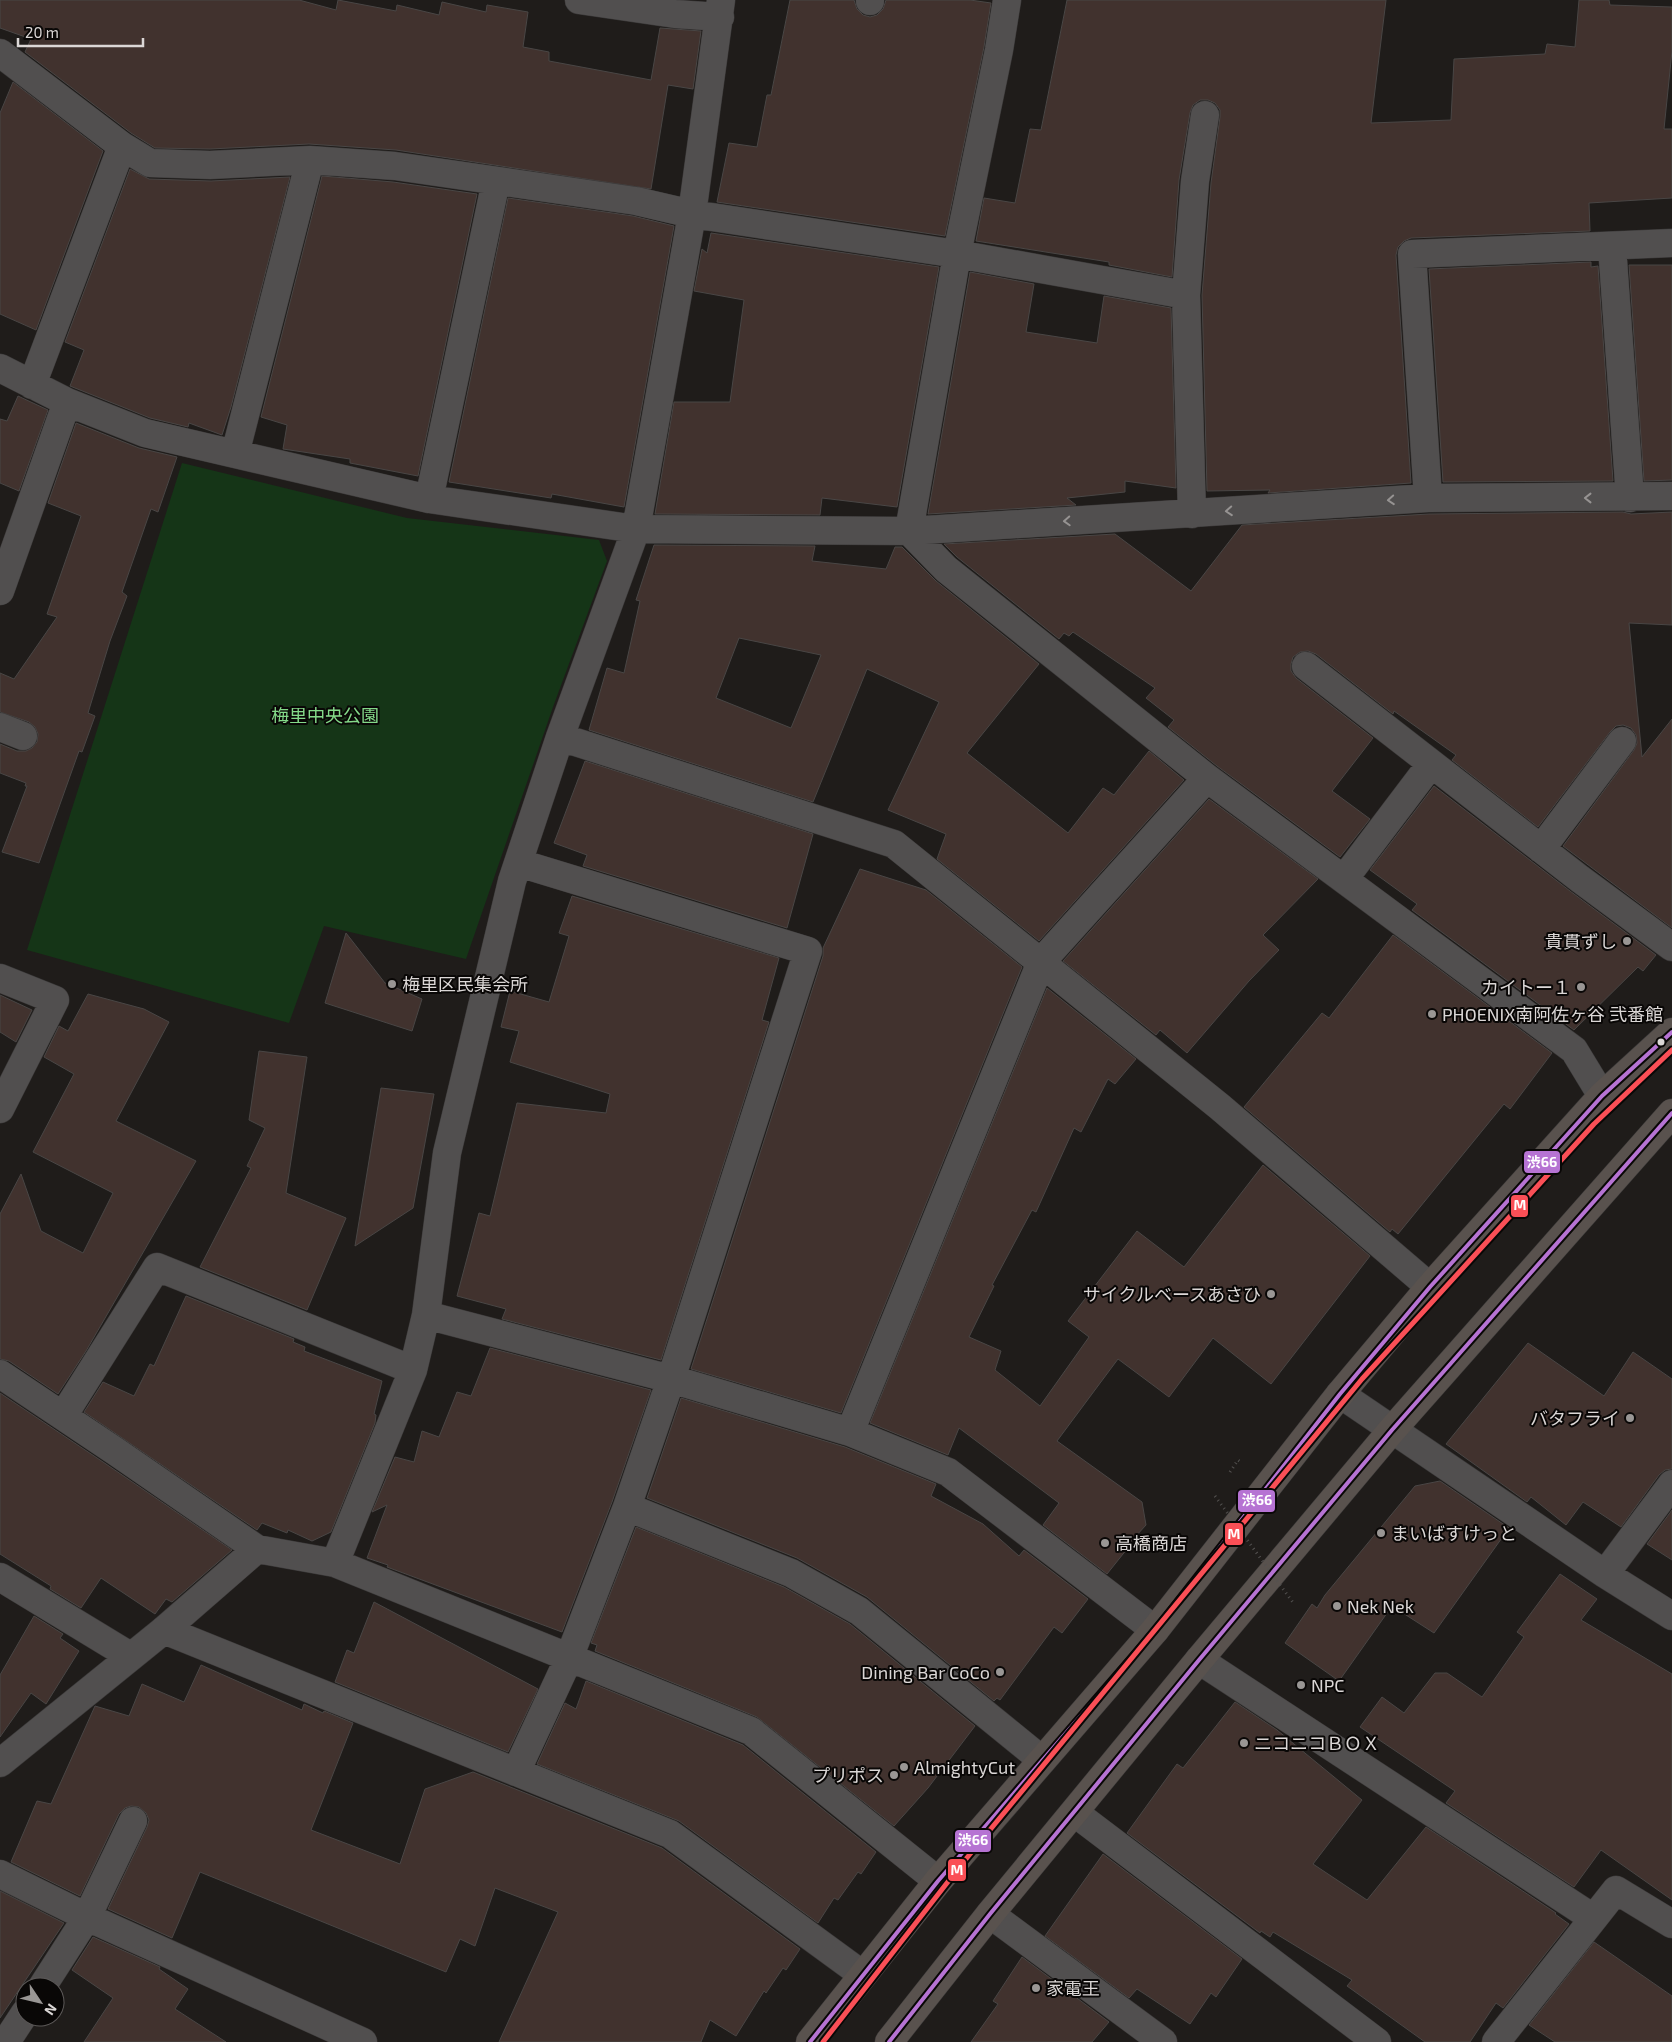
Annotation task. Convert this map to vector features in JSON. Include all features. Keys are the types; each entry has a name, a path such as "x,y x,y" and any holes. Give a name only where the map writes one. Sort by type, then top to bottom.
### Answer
{"main road":[{"path":"810,2042 938,1881 1155,1630 1340,1394 1430,1287 1602,1096 1672,1032"},
{"path":"889,2042 990,1914 1199,1660 1392,1430 1672,1113"}],"street":[{"path":"334,1563 413,1370 426,1315 447,1153 512,881 560,737 636,528 692,214 721,8 676,14 579,0"},
{"path":"909,531 957,254 999,50 1007,0"},
{"path":"0,53 122,146 150,163 210,165 310,160 395,166 636,201 692,214 957,254 1186,295"},
{"path":"1192,514 1186,295 1195,181 1205,115"},
{"path":"32,385 122,146"},
{"path":"235,454 310,160"},
{"path":"429,499 496,181"},
{"path":"1428,498 1412,254 1672,243"},
{"path":"1612,246 1630,498"},
{"path":"0,368 67,402 145,433 429,499 636,528 909,531 1428,498 1630,498 1672,496"},
{"path":"0,591 67,402"},
{"path":"909,531 946,569 1207,778 1574,1050 1602,1096"},
{"path":"1306,666 1541,849 1672,947"},
{"path":"560,737 894,844 1220,1107 1430,1287"},
{"path":"1541,849 1622,741"},
{"path":"1344,880 1431,764"},
{"path":"850,1432 1041,962 1207,778"},
{"path":"516,1772 569,1658 627,1508 671,1379 808,951 519,863"},
{"path":"0,978 55,1000 0,1109"},
{"path":"63,1416 156,1267 413,1370"},
{"path":"426,1315 671,1379 850,1432 948,1472 1155,1630"},
{"path":"0,1374 257,1549 334,1563 751,1731 938,1881"},
{"path":"1340,1394 1605,1574 1672,1616"},
{"path":"1605,1574 1672,1484"},
{"path":"627,1508 791,1573 859,1611 1042,1760"},
{"path":"1,1760 164,1630 257,1549"},
{"path":"0,1577 130,1656"},
{"path":"164,1630 670,1834 863,1975"},
{"path":"1199,1660 1593,1918"},
{"path":"1075,1813 1377,2042"},
{"path":"48,1977 87,1917 133,1821"},
{"path":"0,1874 87,1917 363,2042"},
{"path":"1496,2042 1616,1890 1672,1924"},
{"path":"990,1914 1163,2042"},
{"path":"6,2042 16,2027"}],"path":[{"path":"1215,1496 1294,1604"}],"green space":[{"name":"梅里中央公園","path":"182,463 407,518 599,540 607,561 553,707 466,959 324,926 289,1023 27,950"}],"building":[{"path":"0,0 299,0 336,10 338,0 396,11 397,5 439,15 442,2 486,12 487,5 528,12 523,47 549,52 549,61 651,80 660,28 701,31 693,89 668,85 651,189 396,150 309,144 210,149 155,148 131,133 25,52 31,39 0,28"},
{"path":"790,0 854,0 857,9 863,15 870,17 877,15 883,9 886,0 970,0 991,3 984,47 945,236 717,202 729,143 757,147 767,95 771,95"},
{"path":"1067,0 1386,0 1371,123 1451,120 1454,59 1545,54 1547,44 1575,47 1579,0 1609,0 1610,5 1672,7 1672,51 1664,129 1672,129 1672,198 1589,203 1590,231 1411,238 1404,241 1398,247 1396,255 1411,483 1268,493 1270,490 1207,491 1202,295 1211,183 1220,117 1220,110 1215,103 1208,100 1200,100 1193,105 1190,113 1179,180 1172,277 1109,265 1109,262 976,241 984,198 1015,203 1030,129 1041,130"},
{"path":"13,82 103,151 36,330 0,314 0,113"},
{"path":"130,169 149,179 211,181 290,177 231,407 222,435 189,423 188,427 150,418 70,386 84,350 65,342"},
{"path":"322,176 393,182 477,194 418,476 350,463 350,459 283,449 287,425 261,417"},
{"path":"508,198 633,216 674,226 624,507 552,494 551,498 449,482"},
{"path":"711,233 939,267 897,507 822,498 820,515 655,514 674,402 730,402 744,300 694,291 702,249 707,253"},
{"path":"1591,262 1591,267 1598,266 1613,481 1443,482 1429,269"},
{"path":"1629,265 1672,265 1672,480 1644,481"},
{"path":"970,272 1034,284 1026,332 1097,343 1104,296 1171,308 1176,488 1125,481 1125,492 1067,498 1076,505 928,514"},
{"path":"18,396 48,410 19,491 0,483 0,419 7,421"},
{"path":"76,423 139,448 177,457 158,512 151,509 122,592 127,596 110,641 88,713 95,716 82,752 79,751 39,863 2,852 27,786 25,786 26,783 0,773 0,744 17,751 26,751 37,742 38,734 35,727 29,722 0,712 0,673 14,679 57,617 47,614 81,516 48,503"},
{"path":"1623,512 1631,514 1672,512 1672,625 1629,623 1642,757 1672,719 1672,928 1563,846 1634,750 1637,743 1636,735 1631,728 1623,725 1616,726 1610,732 1538,827 1452,760 1456,755 1394,711 1393,714 1316,654 1308,651 1300,652 1293,657 1291,664 1291,671 1296,678 1373,738 1332,791 1370,819 1340,857 1217,766 1168,727 1174,720 1146,698 1155,688 1073,632 1069,636 1064,633 1059,639 957,557 944,544 1115,534 1191,591 1242,525 1429,514"},
{"path":"654,545 815,546 812,561 886,569 895,547 902,547 936,581 1039,664 967,753 1068,833 1103,788 1114,795 1149,751 1184,780 1039,941 937,859 946,834 888,810 939,702 867,669 813,802 589,730 607,668 624,673 640,601 636,600","holes":["739,638 821,655 791,728 716,698"]},
{"path":"585,761 813,834 787,928 583,866 587,855 554,843"},
{"path":"1434,786 1656,955 1643,971 1638,967 1574,1030 1412,910 1417,904 1370,870"},
{"path":"1209,799 1318,879 1263,935 1279,950 1249,981 1187,1053 1160,1030 1156,1035 1063,961"},
{"path":"860,869 926,890 1022,967 841,1413 691,1369 823,956 823,948"},
{"path":"572,896 779,958 762,1020 769,1022 661,1360 502,1319 506,1309 457,1296 479,1213 490,1216 517,1103 606,1113 610,1094 510,1062 519,1031 501,1027 510,991 549,1002 569,936 559,933"},
{"path":"346,933 385,983 422,999 412,1031 325,1003"},
{"path":"1393,935 1552,1053 1510,1109 1504,1104 1398,1234 1392,1229 1390,1232 1244,1107 1322,1013 1329,1018"},
{"path":"1047,988 1136,1059 1115,1084 1108,1079 1081,1132 1074,1128 1036,1212 1032,1210 992,1285 994,1286 969,1337 1001,1351 995,1370 1040,1406 1089,1337 1068,1321 1137,1231 1184,1267 1263,1165 1370,1256 1271,1384 1213,1338 1169,1397 1118,1359 1057,1441 1142,1502 1146,1525 1125,1548 1127,1549 1107,1574 1043,1525 1059,1503 959,1428 948,1455 870,1423"},
{"path":"88,994 144,1009 169,1022 116,1121 196,1161 86,1351 58,1394 9,1361 0,1359 0,1214 21,1174 41,1231 83,1253 113,1193 33,1152 74,1074 44,1057 59,1026 68,1031"},
{"path":"0,995 32,1010 16,1042 0,1032"},
{"path":"259,1051 307,1057 286,1193 346,1218 307,1310 200,1267 251,1168 247,1166 265,1128 249,1120"},
{"path":"381,1088 434,1094 413,1208 355,1246"},
{"path":"186,1296 294,1339 293,1342 305,1347 304,1351 382,1381 374,1414 376,1415 375,1423 331,1532 312,1541 288,1530 287,1533 262,1523 257,1530 84,1412 103,1382 134,1396 150,1364 154,1366"},
{"path":"1528,1343 1604,1396 1633,1352 1672,1379 1672,1469 1665,1470 1659,1475 1621,1527 1583,1502 1566,1525 1531,1497 1527,1502 1446,1444"},
{"path":"490,1348 651,1390 612,1502 562,1632 367,1558 387,1505 372,1512 395,1457 414,1462 422,1431 439,1437 457,1392 471,1396"},
{"path":"0,1393 232,1550 172,1602 166,1599 155,1614 101,1578 81,1608 50,1589 51,1586 0,1554"},
{"path":"681,1398 845,1447 936,1484 931,1496 983,1524 1019,1556 1024,1550 1088,1599 1062,1633 1054,1627 1000,1700 997,1698 994,1701 867,1597 797,1558 647,1498"},
{"path":"1440,1481 1509,1528 1434,1633 1392,1606 1339,1681 1285,1643 1312,1604 1317,1608 1325,1595 1415,1486"},
{"path":"1672,1510 1672,1560 1647,1544"},
{"path":"636,1527 784,1587 850,1624 975,1726 928,1788 894,1826 757,1717 595,1651 597,1645 591,1643"},
{"path":"1560,1574 1597,1599 1581,1620 1672,1674 1672,1900 1601,1850 1574,1887 1446,1803 1455,1791 1360,1727 1382,1697 1404,1713 1435,1673 1447,1673 1482,1697 1524,1637 1517,1632"},
{"path":"374,1602 538,1689 508,1752 335,1682 347,1650 354,1653"},
{"path":"34,1616 63,1634 60,1638 79,1651 46,1704 31,1693 0,1737 0,1675"},
{"path":"201,1665 302,1710 304,1704 323,1713 324,1711 353,1723 311,1830 400,1864 425,1789 473,1772 662,1848 800,1949 786,1970 783,1968 766,1993 764,1991 736,2036 710,2020 701,2042 499,2042 558,1912 495,1888 475,1946 460,1939 446,1972 200,1872 172,1938 108,1909 147,1827 149,1820 146,1813 139,1807 131,1806 125,1808 119,1814 80,1896 11,1862 37,1801 51,1804 95,1706 129,1716 142,1684 184,1702"},
{"path":"586,1681 743,1745 876,1852 861,1874 858,1872 838,1900 834,1898 818,1923 679,1821 537,1764 565,1703 576,1709"},
{"path":"1235,1702 1277,1730 1362,1800 1313,1864 1367,1900 1426,1827 1556,1913 1569,1924 1503,2008 1496,2003 1470,2042 1425,2042 1347,1986 1352,1980 1273,1932 1270,1937 1261,1931 1260,1933 1127,1833 1177,1764 1183,1768"},
{"path":"1103,1854 1242,1959 1216,1997 1211,1993 1190,2024 1137,1989 1129,1998 1045,1936"},
{"path":"0,1891 64,1923 28,1977 15,1977 15,1996 0,2018"},
{"path":"93,1937 160,1967 159,1969 188,1989 175,2009 226,2042 84,2042 113,1998 72,1970"},
{"path":"1594,1942 1672,1996 1672,2042 1555,2042 1529,2025"},
{"path":"1022,1957 1109,2022 1092,2042 971,2042 998,2004 993,2001"}],"transit line":[{"name":"渋66","path":"810,2042 938,1881 1155,1630 1340,1394 1430,1287 1602,1096 1672,1032"},
{"name":"M","path":"823,2042 961,1865 1362,1379 1594,1124 1672,1050"},
{"name":"渋66","path":"889,2042 990,1914 1199,1660 1392,1430 1672,1113"}],"place":[{"name":"貴貫ずし","path":"1627,941"},
{"name":"梅里区民集会所","path":"392,984"},
{"name":"カイトー１","path":"1581,987"},
{"name":"PHOENIX南阿佐ヶ谷 弐番館","path":"1432,1014"},
{"name":"サイクルベースあさひ","path":"1271,1294"},
{"name":"バタフライ","path":"1630,1418"},
{"name":"まいばすけっと","path":"1381,1533"},
{"name":"高橋商店","path":"1105,1543"},
{"name":"Nek Nek","path":"1337,1606"},
{"name":"Dining Bar CoCo","path":"1000,1672"},
{"name":"NPC","path":"1301,1685"},
{"name":"ニコニコＢＯＸ","path":"1244,1743"},
{"name":"AlmightyCut","path":"904,1767"},
{"name":"プリポス","path":"894,1775"},
{"name":"家電王","path":"1036,1988"}]}
